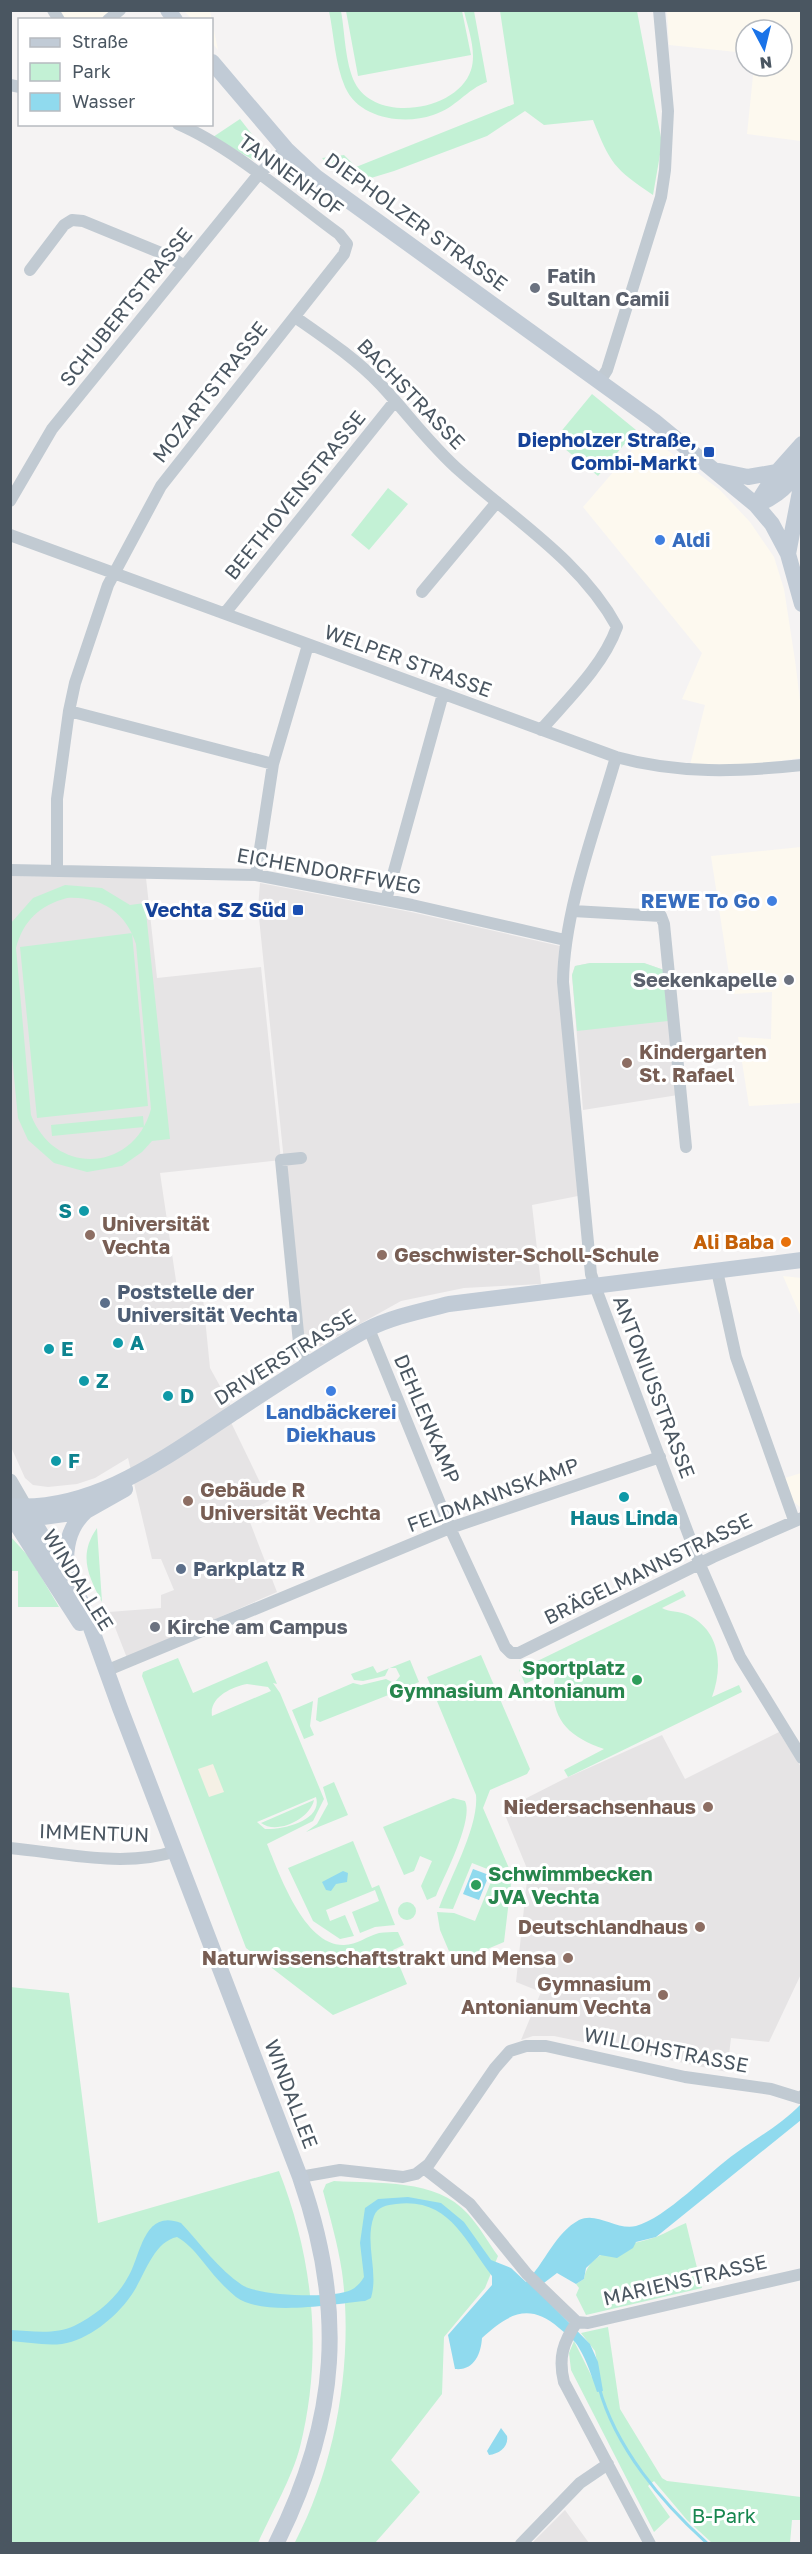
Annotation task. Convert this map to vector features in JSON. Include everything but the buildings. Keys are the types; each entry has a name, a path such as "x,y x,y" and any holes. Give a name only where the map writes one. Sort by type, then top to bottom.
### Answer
{"main road":[{"name":"DIEPHOLZER STRASSE","path":"213,63 286,149 316,177 600,381 717,471 756,505 772,524 788,554"},
{"path":"756,505 777,472 801,444"},
{"path":"756,505 775,497 784,488 799,470 801,457"},
{"path":"717,471 748,477 777,472"},
{"path":"801,481 788,554 801,604"},
{"name":"DRIVERSTRASSE","path":"17,1514 87,1496 155,1463 369,1329 409,1314 449,1304 801,1260"},
{"name":"DRIVERSTRASSE","path":"17,1514 86,1511 133,1483 155,1463"},
{"name":"WINDALLEE","path":"66,1576 67,1544 78,1518 86,1511"},
{"name":"WINDALLEE","path":"17,1514 66,1576 82,1603 300,2176 314,2223 328,2288 328,2391 313,2457 295,2506 276,2544"},
{"name":"WINDALLEE","path":"17,1514 33,1546 108,1670"}],"street":[{"path":"600,381 607,370 661,197 667,146 668,111 658,10"},
{"name":"TANNENHOF","path":"182,126 195,132 258,175 339,234 347,244"},
{"name":"SCHUBERTSTRASSE","path":"10,501 52,429 258,175 286,149"},
{"path":"30,270 64,225 72,220 83,221 171,257 184,266"},
{"name":"MOZARTSTRASSE","path":"57,871 57,799 69,711 89,639 115,573 160,486 344,254 347,244"},
{"name":"BACHSTRASSE","path":"295,317 351,356 460,471 547,544 576,573 616,627 612,639 596,664 541,730"},
{"name":"BEETHOVENSTRASSE","path":"225,613 395,401"},
{"path":"422,592 497,502"},
{"name":"WELPER STRASSE","path":"10,535 616,757 648,766 688,771 729,772 801,765"},
{"path":"256,874 273,765 308,645"},
{"path":"386,900 443,694"},
{"path":"69,711 273,765"},
{"name":"ANTONIUSSTRASSE","path":"616,757 565,940 563,982 591,1274 700,1565 740,1658 801,1758"},
{"name":"EICHENDORFFWEG","path":"10,870 256,874 565,940"},
{"path":"573,911 660,916 664,924 686,1147"},
{"path":"301,1158 281,1160 299,1342 308,1366"},
{"path":"717,1271 736,1357 798,1519"},
{"name":"DEHLENKAMP","path":"369,1329 450,1528 505,1647 511,1653"},
{"name":"FELDMANNSKAMP","path":"108,1670 450,1528 660,1457"},
{"path":"10,1481 17,1514"},
{"name":"BRÄGELMANNSTRASSE","path":"511,1653 519,1653 798,1519"},
{"name":"IMMENTUN","path":"10,1848 125,1858 162,1855 176,1851"},
{"name":"WILLOHSTRASSE","path":"425,2169 495,2067 510,2051 526,2046 546,2046 685,2077 771,2089 801,2097"},
{"path":"300,2176 340,2170 403,2177 425,2169 470,2204 528,2276 575,2324 566,2337 560,2355 564,2382 650,2544"},
{"name":"MARIENSTRASSE","path":"575,2324 588,2323 801,2274"},
{"path":"521,2544 580,2482 608,2464"}],"shaded area":[{"path":"56,11 111,11 101,18 62,18"},
{"path":"184,11 210,11 212,18 191,18"},
{"path":"667,11 801,11 801,141 747,134 753,78 794,78 794,18 734,18 734,52 669,45"},
{"path":"213,26 218,50 213,44"},
{"path":"646,434 720,490 750,522 774,557 784,589 795,660 802,717 801,758 728,768 690,765 705,705 682,699 702,653 583,507"},
{"path":"801,847 801,1103 749,1106 738,1037 771,1039 772,992 732,994 711,856"},
{"name":"Universität Vechta","path":"10,876 146,878 157,978 261,967 281,1160 160,1173 179,1301 203,1298 210,1368 231,1406 225,1410 269,1501 246,1512 277,1592 127,1658 109,1612 161,1608 161,1595 174,1590 161,1559 152,1559 128,1458 95,1478 77,1484 48,1487 33,1485 25,1478 11,1447"},
{"path":"260,883 411,912 560,946 558,981 578,1196 532,1205 541,1284 464,1288 401,1301 308,1353 302,1336 258,908"},
{"name":"Kindergarten St. Rafael","path":"590,963 644,963 664,970 678,1095 583,1110 572,975 575,966"},
{"path":"783,1276 801,1278 801,1317"},
{"path":"801,1473 801,1508 793,1501 785,1478"},
{"path":"779,1732 801,1767 802,1972 769,2042 731,2038 727,2072 554,2036 533,2036 521,2040 541,1992 516,1982 528,1871 503,1810 564,1779 662,1735 685,1779"},
{"path":"565,2510 589,2543 532,2543"}],"green space":[{"path":"329,11 341,11 347,57 355,83 365,96 380,104 398,108 434,103 450,95 463,84 473,63 471,40 464,11 474,11 487,82 473,89 448,108 433,115 396,119 371,113 352,98 345,87 337,59"},
{"path":"346,11 462,11 471,55 358,76"},
{"path":"500,11 637,11 662,143 653,195 615,164 593,120 544,125 525,111 487,136 394,171 348,185 322,158 344,155 356,167 514,104"},
{"path":"240,119 265,151 262,159 255,161 213,137"},
{"path":"592,394 636,430 598,476 554,440"},
{"path":"388,488 408,504 369,550 351,535"},
{"path":"65,885 102,888 130,905 145,903 170,1139 152,1141 142,1152 122,1166 87,1172 54,1163 28,1140 18,1118 11,1046 11,923 33,898","holes":["79,898 101,903 110,908 126,923 136,944 151,1109 142,1130 128,1145 112,1155 94,1159 75,1157 57,1149 42,1135 31,1115 16,948 28,922 41,910 57,901"]},
{"path":"132,933 148,1106 37,1118 20,947"},
{"path":"590,963 644,963 664,970 668,1021 577,1031 572,975 575,966"},
{"path":"143,1116 144,1127 52,1136 51,1125"},
{"path":"97,1528 102,1602 87,1565 88,1547"},
{"path":"10,1536 30,1558 59,1607 18,1607 18,1571 11,1571"},
{"name":"Sportplatz Gymnasium Antonianum","path":"683,1590 686,1596 662,1608 688,1615 707,1630 713,1640 718,1674 712,1697 739,1685 742,1692 568,1777 564,1770 604,1749 578,1737 561,1721 554,1699 556,1669 525,1684 519,1670"},
{"path":"481,1655 530,1769 527,1774 490,1790 483,1808 512,1875 504,1942 454,1963 440,1930 437,1912 454,1913 475,1921 495,1872 472,1863 453,1909 439,1908 469,1836 476,1808 476,1795 427,1677"},
{"path":"178,1658 193,1693 267,1661 277,1684 273,1683 280,1693 324,1799 313,1821 267,1844 278,1872 305,1921 317,1934 330,1942 349,1945 379,1933 398,1932 404,1945 393,1950 407,1984 333,2015 246,1948 142,1676 143,1672","holes":["247,1684 268,1687 271,1691 212,1716 212,1709 218,1698 229,1690","316,1797 317,1805 313,1812 300,1822 281,1828 265,1829 257,1822"]},
{"path":"410,1660 419,1682 398,1691 395,1682 400,1676 396,1668 390,1668"},
{"path":"373,1666 377,1673 389,1668 385,1676 363,1681 354,1680 351,1674"},
{"path":"386,1679 394,1683 396,1692 320,1722 316,1720 318,1698 353,1683 361,1685"},
{"path":"313,1701 310,1726 314,1735 304,1739 292,1710"},
{"path":"334,1782 348,1815 306,1832 317,1824 328,1804 323,1787"},
{"path":"453,1798 465,1801 467,1810 462,1834 436,1896 427,1900 421,1886 432,1861 420,1856 414,1871 404,1875 383,1827"},
{"path":"314,1800 306,1813 292,1823 275,1827 261,1823"},
{"path":"353,1841 372,1888 379,1885 395,1925 375,1927 360,1933 352,1912 379,1901 375,1890 326,1910 330,1921 345,1915 354,1936 340,1939 313,1921 288,1868"},
{"path":"407,1902 413,1905 416,1911 413,1917 407,1920 401,1917 398,1911 401,1905"},
{"path":"10,1987 69,1993 98,2223 279,2171 291,2205 307,2273 313,2343 307,2412 300,2447 287,2483 258,2543 11,2543"},
{"path":"334,2181 406,2185 440,2194 455,2202 468,2214 498,2256 485,2288 444,2337 442,2394 391,2460 420,2492 375,2543 294,2544 309,2513 331,2447 343,2376 345,2305 342,2272 323,2191 326,2184"},
{"path":"686,2223 702,2288 586,2315 576,2295 579,2288 576,2284 584,2279 594,2260 612,2249 656,2237"},
{"name":"B-Park","path":"608,2327 620,2409 662,2478 667,2481 801,2497 801,2520 792,2520 790,2543 712,2543 687,2520 654,2481 648,2486 670,2517 654,2532 571,2370 569,2353 574,2341 592,2377 600,2378 595,2351 581,2333"}],"sand":[{"path":"213,1764 224,1792 209,1797 198,1769"}],"water":[{"name":"Schwimmbecken JVA Vechta","path":"473,1869 489,1875 479,1900 463,1894"},
{"path":"343,1871 348,1873 347,1882 336,1884 331,1891 326,1890 322,1882"},
{"path":"801,2104 801,2120 656,2237 636,2242 633,2248 617,2258 600,2255 586,2268 584,2279 576,2284 557,2273 536,2289 590,2344 598,2362 603,2391 597,2392 584,2358 573,2340 548,2320 528,2313 510,2317 501,2323 482,2338 480,2350 472,2364 462,2369 455,2369 448,2335 492,2285 492,2276 454,2224 443,2214 430,2207 414,2204 389,2205 375,2213 370,2236 373,2288 371,2298 365,2301 299,2308 280,2308 248,2303 230,2292 195,2252 177,2237 161,2246 124,2305 91,2333 62,2344 11,2341 11,2330 59,2331 74,2326 97,2312 123,2285 145,2236 151,2228 159,2222 168,2220 181,2223 218,2264 242,2285 279,2294 329,2295 351,2290 364,2277 360,2243 365,2208 378,2199 408,2197 441,2203 464,2222 491,2260 511,2268 526,2282 563,2232 579,2220 593,2218 629,2227 648,2221 674,2204 725,2161 778,2124"},
{"path":"501,2428 507,2436 505,2447 489,2455 487,2451"}],"waterway":[{"path":"599,2387 616,2431 642,2473 674,2511 708,2544"}],"place":[{"name":"Fatih Sultan Camii","path":"535,288"},
{"name":"Diepholzer Straße, Combi-Markt","path":"709,452"},
{"name":"Aldi","path":"660,540"},
{"name":"REWE To Go","path":"772,901"},
{"name":"Vechta SZ Süd","path":"298,910"},
{"name":"Seekenkapelle","path":"789,980"},
{"name":"Kindergarten St. Rafael","path":"627,1063"},
{"name":"S","path":"84,1211"},
{"name":"Universität Vechta","path":"90,1235"},
{"name":"Ali Baba","path":"786,1242"},
{"name":"Geschwister-Scholl-Schule","path":"382,1255"},
{"name":"Poststelle der Universität Vechta","path":"105,1303"},
{"name":"A","path":"118,1343"},
{"name":"E","path":"49,1349"},
{"name":"Z","path":"84,1381"},
{"name":"Landbäckerei Diekhaus","path":"331,1391"},
{"name":"D","path":"168,1396"},
{"name":"F","path":"56,1461"},
{"name":"Haus Linda","path":"624,1497"},
{"name":"Gebäude R Universität Vechta","path":"188,1501"},
{"name":"Parkplatz R","path":"181,1569"},
{"name":"Kirche am Campus","path":"155,1627"},
{"name":"Sportplatz Gymnasium Antonianum","path":"637,1680"},
{"name":"Niedersachsenhaus","path":"708,1807"},
{"name":"Schwimmbecken JVA Vechta","path":"476,1885"},
{"name":"Deutschlandhaus","path":"700,1927"},
{"name":"Naturwissenschaftstrakt und Mensa","path":"568,1958"},
{"name":"Gymnasium Antonianum Vechta","path":"663,1995"}]}
